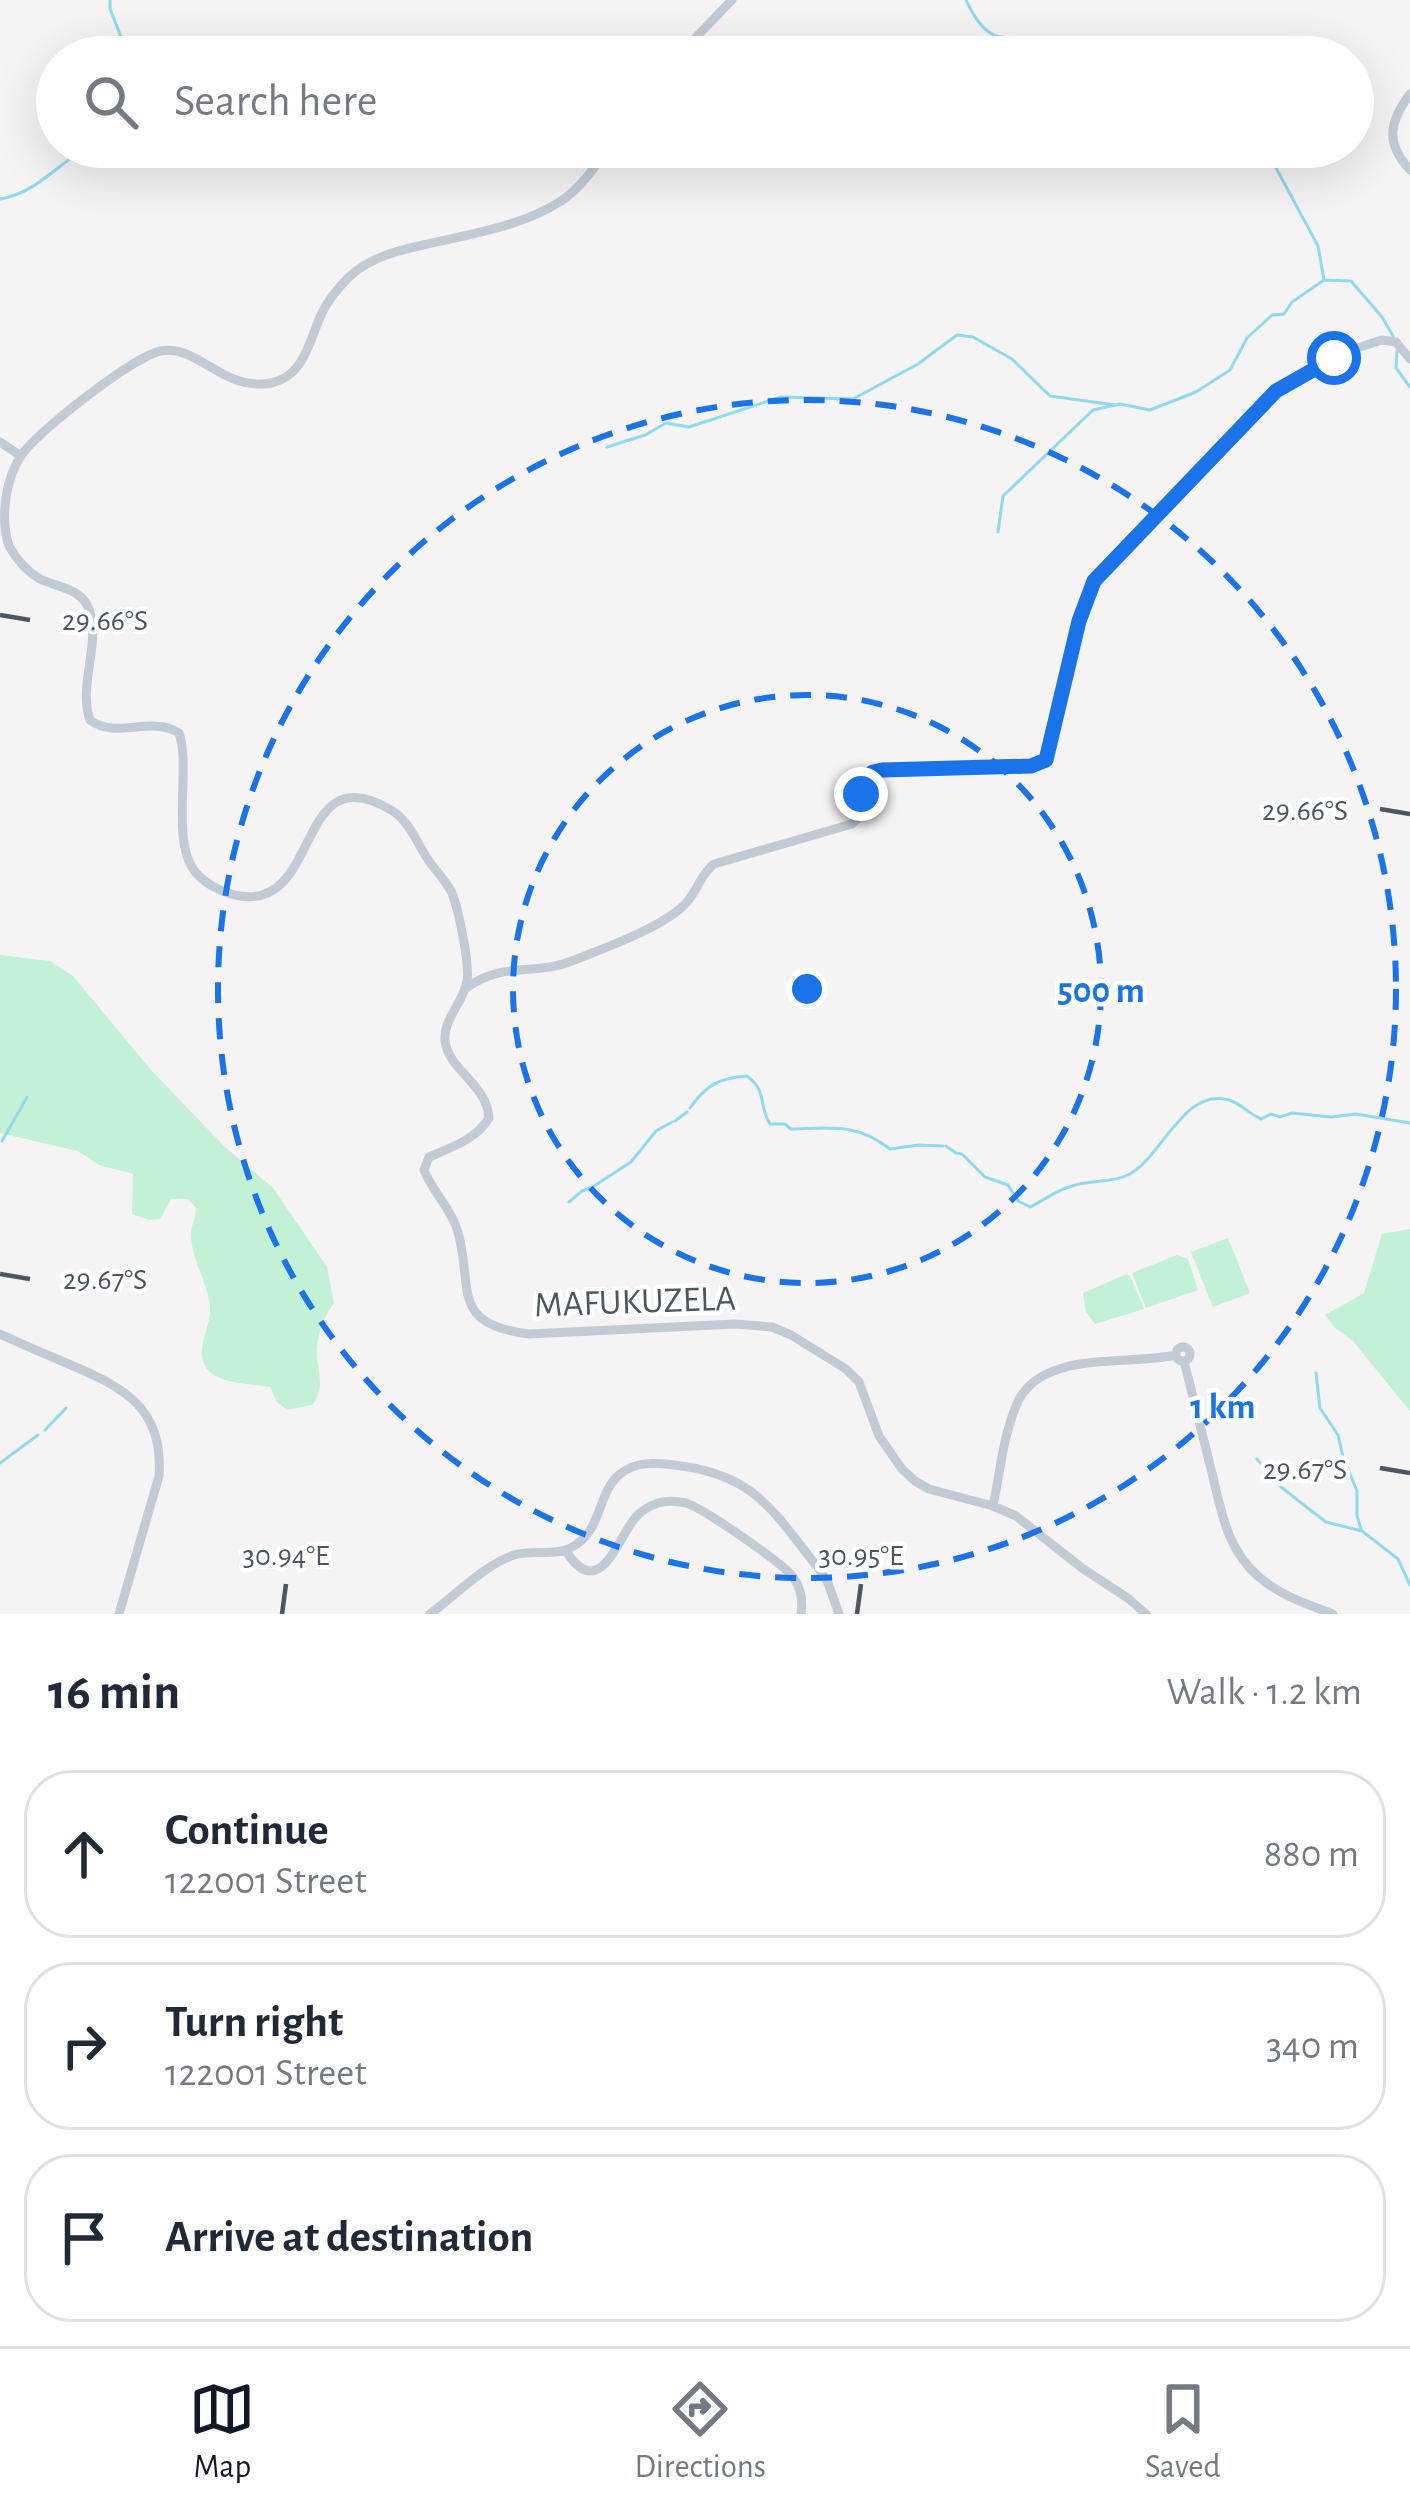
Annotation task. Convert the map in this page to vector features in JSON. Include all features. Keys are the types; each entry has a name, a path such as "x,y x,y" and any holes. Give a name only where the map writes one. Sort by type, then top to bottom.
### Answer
{"main road":[{"path":"697,36 732,0"},
{"path":"1410,94 1396,117 1392,139 1410,170"},
{"path":"0,442 21,455 116,375 157,352 184,352 231,380 267,383 285,378 303,360 329,301 360,268 387,255 502,226 547,208 560,202 593,168"},
{"path":"466,988 488,974 560,964 640,932 684,906 714,864 852,824 861,815 863,781 873,772 1031,766 1046,760 1079,621 1094,581 1276,391 1357,348 1394,342 1410,359"},
{"name":"MAFUKUZELA","path":"21,455 2,506 4,535 23,567 79,595 89,610 92,647 86,710 90,720 101,728 161,725 179,733 186,852 194,871 233,895 259,896 278,886 295,868 328,806 351,798 384,806 403,819 451,892 467,961 466,988 446,1029 445,1045 484,1097 489,1118 473,1136 429,1157 424,1170 456,1224 466,1292 480,1317 500,1329 529,1334 735,1324 779,1330 820,1351 859,1382 879,1436 915,1481 1025,1521 1147,1614"},
{"path":"0,1334 116,1386 136,1402 153,1426 159,1476 119,1614"},
{"path":"993,1506 1014,1409 1031,1384 1066,1366 1180,1358 1234,1547 1272,1588 1333,1614"},
{"path":"430,1614 508,1558 566,1551 586,1538 611,1484 626,1470 650,1463 714,1472 761,1499 825,1578 839,1614"},
{"path":"566,1551 580,1567 602,1567 644,1510 666,1501 685,1503 790,1573 801,1593 801,1614"}],"green space":[{"path":"0,955 50,961 73,976 151,1070 225,1147 273,1188 327,1267 334,1303 319,1336 320,1385 312,1405 287,1410 270,1387 237,1383 208,1370 202,1347 210,1307 192,1244 196,1208 188,1199 171,1199 160,1219 149,1220 132,1214 133,1174 99,1165 78,1151 0,1133"},
{"path":"1410,1229 1410,1411 1352,1340 1325,1315 1364,1293 1382,1234"},
{"path":"1228,1238 1250,1293 1213,1307 1191,1252"},
{"path":"1177,1255 1188,1259 1198,1290 1146,1308 1132,1273"},
{"path":"1127,1274 1144,1309 1095,1324 1086,1312 1083,1293"}],"waterway":[{"path":"110,0 121,36"},
{"path":"966,0 975,17 997,36"},
{"path":"0,199 36,184 58,168"},
{"path":"1276,168 1318,246 1324,280 1351,281 1393,336"},
{"path":"998,532 1003,496 1093,410 1120,404 1150,410 1196,392 1230,370 1247,338 1272,315 1284,314 1292,302 1324,280"},
{"path":"607,447 666,423 689,427 781,397 853,399 918,364 957,335 973,337 1012,359 1050,396 1115,405"},
{"path":"1397,351 1396,368 1410,387"},
{"path":"690,1108 714,1084 747,1076 758,1088 770,1124 855,1131 890,1149 943,1146"},
{"path":"2,1141 27,1097"},
{"path":"946,1146 962,1154 985,1177 1008,1185 1018,1201 1030,1207 1066,1188 1128,1175 1186,1113 1213,1099 1234,1102 1261,1119 1271,1114 1356,1114 1410,1123"},
{"path":"675,1121 687,1112"},
{"path":"594,1186 631,1162 656,1131 672,1122"},
{"path":"569,1202 592,1187"},
{"path":"1316,1373 1320,1408 1338,1435 1357,1491 1361,1529"},
{"path":"45,1430 66,1408"},
{"path":"0,1463 38,1435"},
{"path":"1257,1459 1281,1487 1326,1522 1362,1531 1398,1559 1410,1585"}],"route":[{"path":"861,794 864,778 882,770 1037,766 1046,760 1079,621 1094,581 1276,391 1334,358"}]}
